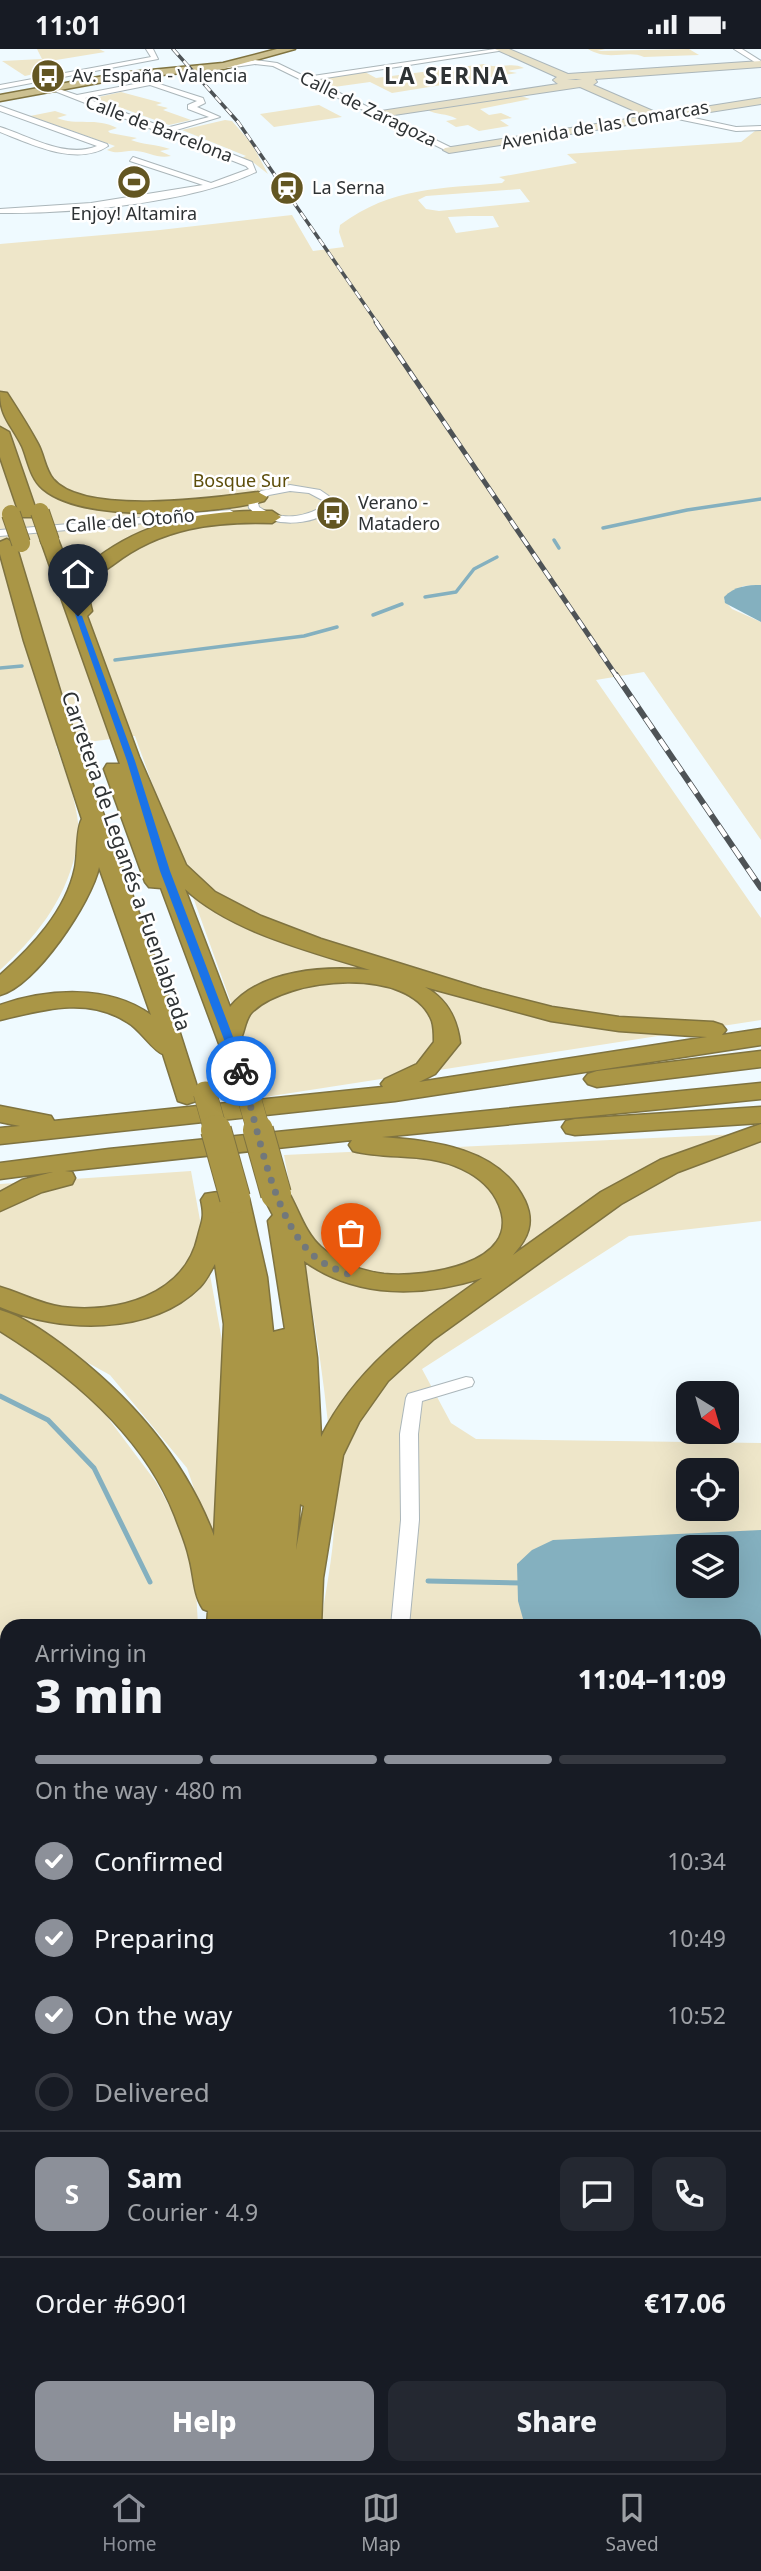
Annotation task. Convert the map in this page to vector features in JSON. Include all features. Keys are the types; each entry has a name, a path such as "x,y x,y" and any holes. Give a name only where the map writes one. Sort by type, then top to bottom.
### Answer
{"highway":[{"path":"0,395 31,446 42,477 50,487 64,495 111,506 141,507 228,501 261,507"},
{"path":"0,395 19,529 22,603 86,801 151,978 216,1091 246,1197 296,1289 305,1370 308,1577 305,1619"},
{"name":"Carretera de Leganés a Fuenlabrada","path":"0,432 19,529 91,764 216,1091 283,1321 286,1373 285,1491 276,1619"},
{"path":"0,482 19,529 106,691"},
{"path":"229,1036 165,871 76,593 85,577 120,551 158,531 261,507"},
{"path":"0,577 22,603"},
{"path":"131,761 176,869 207,897 253,921 313,944 473,994 551,1014 619,1024 706,1031 761,1028"},
{"path":"0,988 47,941 83,880 90,857 91,835 86,801"},
{"path":"216,1091 229,1036 241,1008 279,985 313,976 351,975 396,983 426,998 443,1017 447,1043 426,1069 393,1084 335,1097"},
{"path":"0,1013 33,1004 65,1001 106,1004 130,1011 150,1023 216,1091"},
{"path":"0,1137 122,1119 394,1093 761,1037"},
{"path":"0,1137 504,1090 761,1059"},
{"path":"10,1170 122,1155 761,1091"},
{"path":"0,1114 36,1121 122,1119"},
{"path":"10,1170 133,1164 386,1136 662,1123 761,1115"},
{"path":"308,1577 328,1455 345,1420 378,1374 424,1333 611,1198 669,1165 761,1132"},
{"path":"246,1197 292,1227 311,1253 330,1267 351,1275 394,1284 466,1275 495,1259 514,1237 517,1215 511,1196 497,1179 474,1163 410,1147 317,1145"},
{"path":"0,1203 44,1182 133,1164"},
{"path":"0,1296 32,1311 78,1318 113,1315 166,1299 196,1276 208,1257 214,1237 246,1197"},
{"path":"223,1619 231,1512 238,1324 232,1274 246,1197"},
{"name":"Carretera de Leganés a Fuenlabrada","path":"246,1197 260,1380 256,1495 247,1619"},
{"path":"0,1319 34,1338 71,1364 110,1399 142,1435 194,1521 209,1566 214,1619"}],"main road":[{"path":"0,98 78,77 216,65 280,49"},
{"path":"0,98 97,80 231,65 290,49"},
{"path":"501,50 564,81"},
{"path":"365,107 564,81 761,66"},
{"path":"381,114 564,81"},
{"path":"586,81 657,116"},
{"name":"Avenida de las Comarcas","path":"449,150 761,101"}],"street":[{"path":"78,77 156,58 149,49"},
{"path":"405,51 417,49"},
{"path":"737,49 761,66"},
{"path":"305,79 501,50"},
{"name":"Calle de Zaragoza","path":"204,68 260,61 275,64 381,114 449,150"},
{"path":"78,77 97,80"},
{"path":"0,87 91,84 97,80"},
{"path":"75,97 154,83 200,100 201,103 191,107 216,117 167,130"},
{"name":"Calle de Barcelona","path":"0,211 60,209 159,195 209,185 245,175 253,170 253,167 167,130 75,97 54,84"},
{"path":"0,108 104,146 88,151 55,149 0,129"},
{"path":"657,116 692,120 732,135 741,134 742,130 761,128"},
{"path":"657,116 692,120"},
{"path":"132,159 209,185"},
{"path":"298,489 319,492 331,501 329,508 319,515 299,519 261,507 273,491 298,489"},
{"name":"Calle del Otoño","path":"19,529 246,512 261,507"},
{"path":"401,1619 410,1520 408,1434 414,1398 466,1382"}],"green space":[{"path":"37,49 99,49 105,52 44,62 38,69 42,72 25,76 2,61 42,59"},
{"path":"588,49 689,49 699,55 603,55"},
{"path":"484,64 524,68 507,71 517,73 392,93 370,82 334,87 316,79 365,72 376,78"},
{"path":"121,92 162,103 156,105 191,120 169,125 94,98"},
{"path":"521,96 530,99 480,109 489,115 501,113 512,118 500,120 509,126 479,131 468,125 456,127 446,121 457,119 427,110"},
{"path":"319,105 342,117 274,127 260,114"},
{"path":"55,111 67,115 57,118 64,120 94,122 117,128 108,131 137,138 131,140 140,143 170,149 160,151 171,156 107,150 115,146 30,116"},
{"path":"225,120 232,121 252,144 268,174 254,163 241,158 246,156 182,130"},
{"name":"Bosque Sur","path":"761,130 761,585 743,586 724,600 732,609 761,622 761,840 644,672 596,680 761,918 761,1020 265,1097 135,736 56,746 74,800 78,845 56,904 25,945 0,970 0,244 292,215 313,251 344,247 339,232 340,225 360,212 398,196 437,189 502,183 505,180 499,177 577,163 567,154 741,142 755,131","holes":["520,189 530,202 439,211 426,209 418,200 426,196","493,216 499,227 456,233 448,217"]},
{"path":"761,1133 761,1221 629,1236 422,1369 451,1423 476,1439 676,1442 676,1444 761,1443 761,1619 322,1619 333,1542 334,1514 328,1423 316,1333 284,1155"},
{"path":"191,1171 223,1346 216,1553 187,1468 110,1375 0,1314 0,1184"},
{"path":"0,1330 33,1347 96,1402 156,1482 194,1551 198,1619 0,1619"}],"water":[{"path":"761,585 761,622 725,603 724,597 732,590"},
{"path":"761,1530 761,1619 523,1619 518,1601 517,1564 532,1550 553,1540"}],"waterway":[{"path":"603,528 687,510 761,499"},
{"path":"554,540 559,548"},
{"path":"425,597 456,592 474,569 497,557"},
{"path":"373,615 402,604"},
{"path":"115,660 304,636 337,627"},
{"path":"0,668 22,666"},
{"path":"0,1396 48,1420 94,1468 150,1582"},
{"path":"428,1581 522,1583"}],"railway":[{"path":"173,49 238,122 378,324"},
{"path":"376,322 617,677"},
{"path":"616,675 761,888"}],"way so far":[{"path":"241,1071 276,1194 292,1227 311,1253 330,1267 351,1275"}],"place":[{"name":"Av. España - Valencia","path":"48,76"},
{"name":"Enjoy! Altamira","path":"134,182"},
{"name":"La Serna","path":"287,188"},
{"name":"Verano - Matadero","path":"333,513"}],"district":[{"name":"LA SERNA","path":"447,76"}],"route":[{"path":"78,616 131,761 165,871 241,1071"}]}
